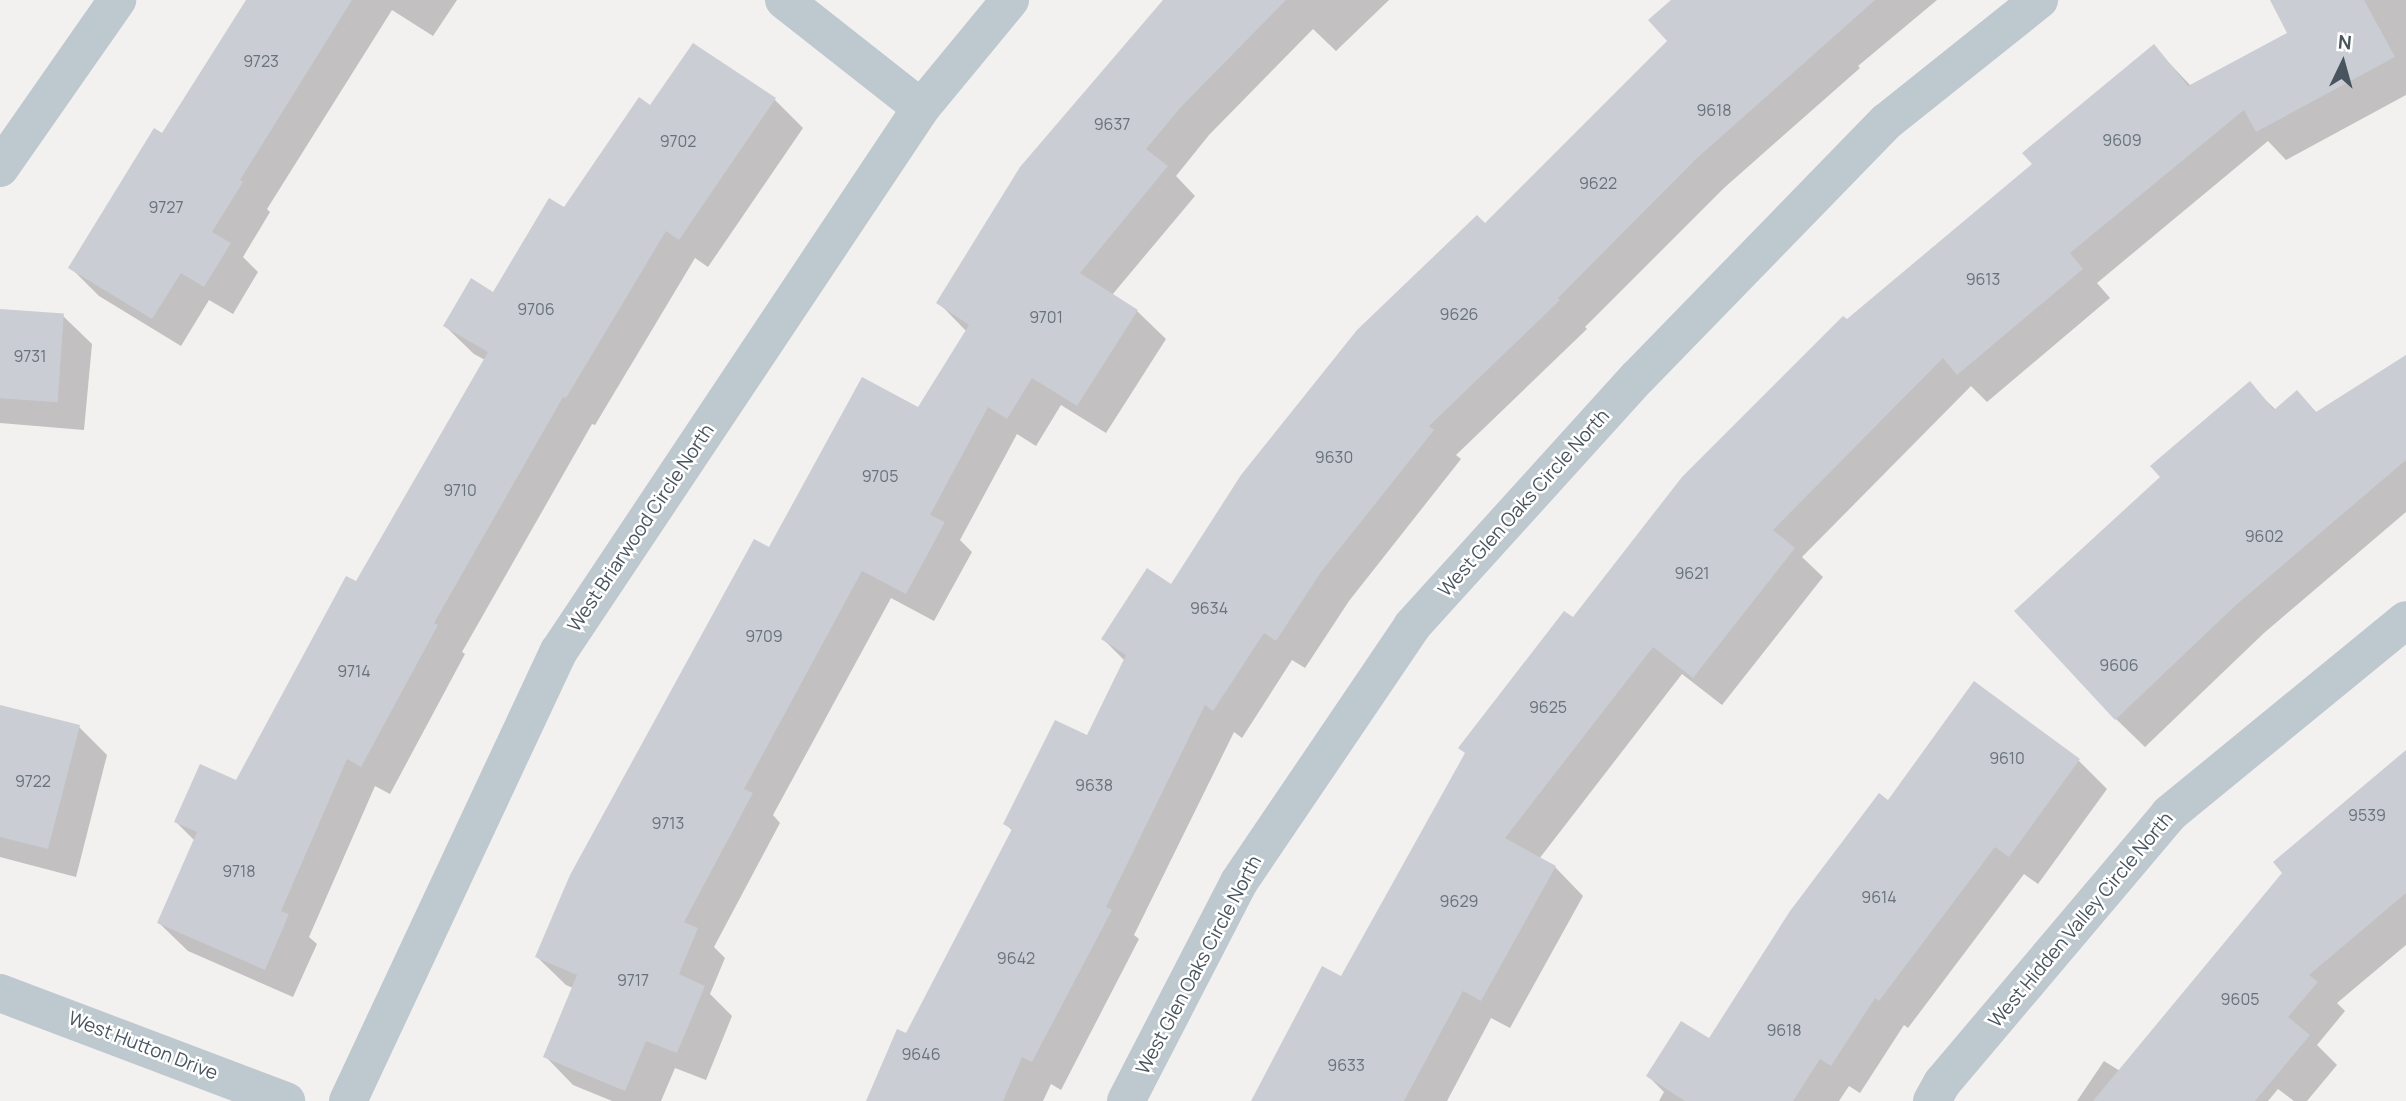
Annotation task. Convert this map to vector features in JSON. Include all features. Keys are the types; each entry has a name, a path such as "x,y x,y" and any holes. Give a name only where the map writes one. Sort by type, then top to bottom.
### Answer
{"street":[{"path":"0,168 117,0"},
{"path":"784,0 921,108"},
{"name":"West Briarwood Circle North","path":"348,1101 559,651 921,108 1010,0"},
{"name":"West Glen Oaks Circle North","path":"1126,1101 1240,882 1412,626 1638,377 1886,122 2039,0"},
{"name":"West Hidden Valley Circle North","path":"1932,1101 1942,1083 2169,814 2406,620"},
{"name":"West Hutton Drive","path":"0,993 286,1101"}],"building":[{"path":"246,0 352,0 240,180 243,182 212,232 231,243 204,287 181,273 152,319 68,268 154,128 162,133"},
{"path":"1163,0 1286,0 1181,107 1146,149 1168,166 1080,273 1138,310 1077,406 1032,378 1007,419 988,407 930,515 945,522 906,594 862,571 744,789 753,793 684,922 698,928 679,974 705,986 677,1053 646,1041 625,1091 543,1057 577,975 535,957 570,875 754,539 769,547 862,377 918,407 969,325 936,303 1020,167"},
{"path":"1671,0 1875,0 1696,159 1558,298 1560,300 1429,426 1434,430 1321,572 1276,641 1264,633 1213,711 1205,705 1106,907 1112,910 1032,1062 1022,1057 1003,1101 866,1101 897,1029 906,1033 1012,829 1003,824 1055,720 1087,735 1126,655 1101,639 1147,568 1171,584 1241,475 1357,330 1477,215 1485,223 1667,41 1648,20"},
{"path":"2270,0 2364,0 2395,57 2256,132 2244,110 2070,253 2083,269 1957,375 1943,358 1773,530 1795,548 1693,678 1653,647 1505,838 1556,866 1481,1001 1463,991 1404,1101 1251,1101 1322,966 1341,976 1465,753 1458,748 1564,611 1573,617 1682,477 1843,316 1847,319 2032,164 2022,153 2154,44 2188,86 2287,33"},
{"path":"693,43 776,98 679,240 666,231 566,398 563,397 434,623 438,625 361,767 347,759 281,911 289,914 265,970 157,923 197,832 174,822 200,764 236,780 346,576 356,581 488,352 443,326 471,278 493,292 549,198 564,207 639,97 650,105"},
{"path":"0,309 64,313 58,402 0,398"},
{"path":"2406,355 2406,460 2236,605 2115,720 2014,611 2160,477 2150,466 2250,381 2274,410 2297,390 2316,412"},
{"path":"1974,681 2080,759 2009,857 1995,847 1879,1001 1875,998 1831,1066 1820,1059 1793,1101 1685,1101 1646,1076 1681,1021 1709,1038 1790,911 1879,793 1888,800"},
{"path":"0,705 80,725 48,849 0,837"},
{"path":"2406,750 2406,893 2309,975 2318,982 2288,1017 2310,1035 2255,1101 2093,1101 2282,873 2273,862"}]}
